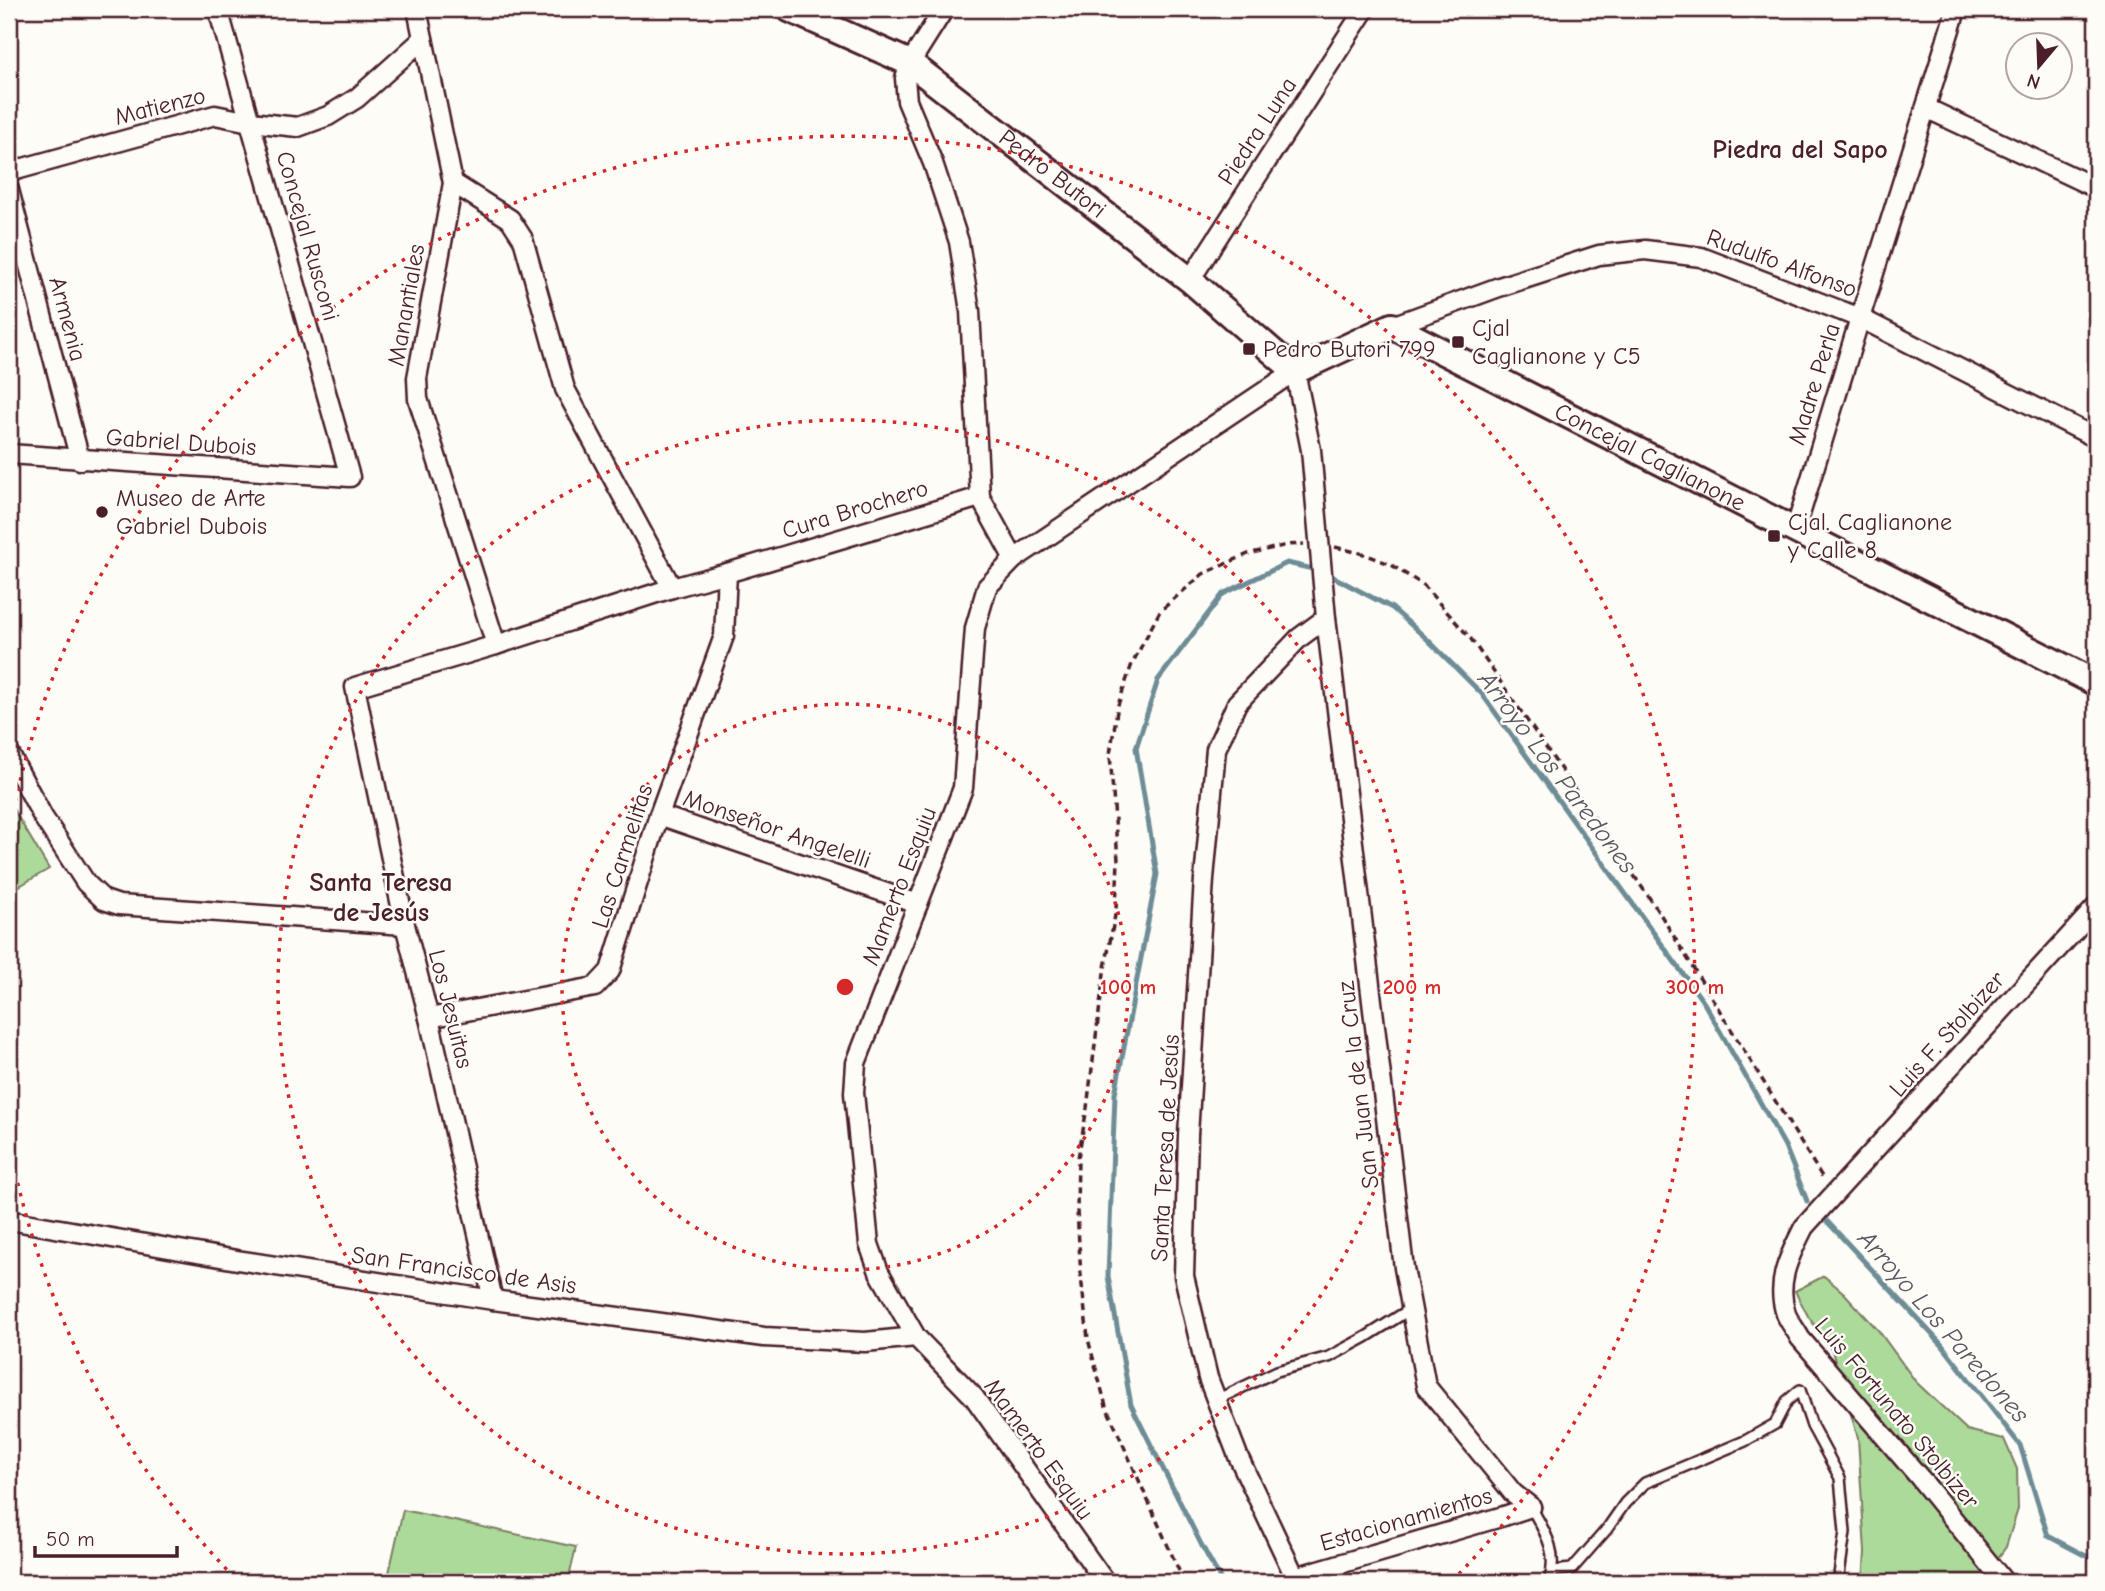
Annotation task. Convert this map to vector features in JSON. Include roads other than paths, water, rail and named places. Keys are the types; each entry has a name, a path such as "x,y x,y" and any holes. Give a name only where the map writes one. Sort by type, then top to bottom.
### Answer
{"street":[{"name":"Concejal Rusconi","path":"218,9 350,477"},
{"name":"Manantiales","path":"416,9 453,183 417,378 418,399 496,645"},
{"name":"Pedro Butori","path":"789,9 910,63 1190,280 1295,372"},
{"path":"944,9 910,63 905,78 906,101 933,163 958,242 970,310 979,497 1014,559 1295,372 1392,326"},
{"name":"Piedra Luna","path":"1190,280 1365,9"},
{"name":"Madre Perla","path":"1795,531 1957,9"},
{"name":"Matienzo","path":"9,172 215,115 298,127 328,116 357,98 423,39"},
{"path":"1926,107 2096,188"},
{"path":"453,183 510,219 523,239 565,389 672,587"},
{"name":"Armenia","path":"9,190 80,460"},
{"name":"Rudulfo Alfonso","path":"1392,326 1499,287 1599,255 1645,250 1701,257 1860,318 2096,438"},
{"name":"Concejal Caglianone","path":"1392,326 2096,683"},
{"name":"San Juan de la Cruz","path":"1295,372 1311,450 1326,618 1403,1254 1426,1386 1513,1493 1531,1507"},
{"name":"Gabriel Dubois","path":"9,454 350,477"},
{"name":"Cura Brochero","path":"355,687 496,645 672,587 979,497"},
{"name":"Mamerto Esquiu","path":"1014,559 987,587 975,628 963,788 856,1063 854,1093 869,1244 879,1272 916,1337 974,1397 1105,1582"},
{"name":"Las Carmelitas","path":"429,1018 595,987 610,971 659,815 724,636 727,573"},
{"name":"Santa Teresa de Jesús","path":"1295,1577 1238,1456 1208,1378 1184,1276 1188,1135 1204,879 1216,749 1237,703 1299,638 1326,618"},
{"name":"Los Jesuitas","path":"355,687 405,925 494,1300"},
{"path":"9,753 23,783 72,862 86,883 104,900 119,905 405,925"},
{"name":"Monseñor Angelelli","path":"659,815 918,904"},
{"name":"Luis F. Stolbizer","path":"1834,1195 2096,907"},
{"name":"Luis Fortunato Stolbizer","path":"1834,1195 1804,1227 1785,1266 1782,1289 1786,1314 1800,1338 1920,1478 2004,1582"},
{"name":"San Francisco de Asis","path":"9,1220 237,1260 494,1300 764,1337 865,1342 916,1337"},
{"name":"Estacionamientos","path":"1295,1577 1531,1507"}],"lane":[{"path":"1216,1400 1277,1371 1329,1357 1412,1308"},
{"path":"1553,1571 1572,1569 1625,1503 1645,1483 1745,1441 1776,1424 1787,1401 1800,1390 1812,1426 1840,1478 1845,1532 1838,1582"},
{"path":"1531,1507 1549,1538 1553,1571 1549,1582"}],"waterway":[{"name":"Arroyo Los Paredones","path":"1222,1582 1131,1405 1108,1276 1115,1094 1157,874 1136,748 1158,680 1223,594 1287,563 1317,570"},
{"name":"Arroyo Los Paredones","path":"1326,573 1392,608 1482,694 1704,1003 1785,1146 1807,1201"},
{"name":"Arroyo Los Paredones","path":"1823,1217 1942,1345 2020,1445 2048,1536 2096,1559"}],"place":[{"name":"Cjal Caglianone y C5","path":"1458,342"},
{"name":"Pedro Butori 799","path":"1249,349"},
{"name":"Museo de Arte Gabriel Dubois","path":"102,512"},
{"name":"Cjal. Caglianone y Calle 8","path":"1774,536"}],"district":[{"name":"Piedra del Sapo","path":"1800,149"},
{"name":"Santa Teresa de Jesús","path":"381,897"}]}
